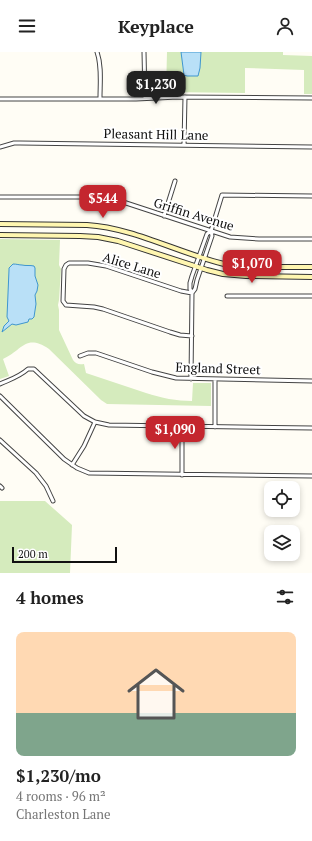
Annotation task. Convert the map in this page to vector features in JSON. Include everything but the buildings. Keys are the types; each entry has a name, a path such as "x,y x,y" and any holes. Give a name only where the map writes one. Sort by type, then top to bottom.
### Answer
{"street":[{"path":"97,52 100,70 100,98"},
{"path":"144,52 146,98"},
{"path":"0,99 136,99 185,96 312,98"},
{"path":"184,145 185,96"},
{"name":"Pleasant Hill Lane","path":"0,147 20,143 312,148"},
{"path":"164,216 175,181"},
{"path":"191,378 192,293 190,283 198,257 207,234 210,231 222,195 312,196"},
{"name":"Griffin Avenue","path":"0,197 107,198 230,237 312,239"},
{"path":"0,224 86,225 108,228 126,232 198,257 224,264 236,266 312,267"},
{"path":"192,293 195,289 212,236 210,231"},
{"path":"0,235 80,236 103,238 118,241 217,273 312,277"},
{"name":"Alice Lane","path":"192,293 181,291 106,266 88,263 69,263 64,269 63,301 67,306 103,309 170,332 192,336"},
{"path":"227,296 312,296"},
{"name":"England Street","path":"80,356 88,353 96,353 162,375 176,378 312,381"},
{"path":"0,384 15,378 32,368 84,416 95,422 109,425 312,428"},
{"path":"215,379 215,427"},
{"path":"0,396 72,465 83,471 95,473 312,476"},
{"path":"72,465 84,446 95,422"},
{"path":"182,426 182,474"},
{"path":"0,440 36,473 46,486 53,501"}],"green space":[{"path":"167,52 283,52 283,55 312,56 312,94 304,94 304,70 245,68 245,93 166,92"},
{"path":"0,239 60,240 59,265 61,269 58,305 59,330 73,360 78,364 84,364 86,373 152,395 169,399 192,401 193,383 211,383 211,406 107,404 101,400 49,349 34,343 24,345 3,359 9,376 0,379"},
{"path":"0,501 45,501 72,525 70,573 0,573"}],"water":[{"path":"181,52 201,52 198,76 184,75"},
{"path":"13,264 34,266 35,268 35,276 38,285 35,295 36,304 34,317 29,319 28,322 16,325 12,324 2,332 4,326 9,321 7,317 9,268"}]}
